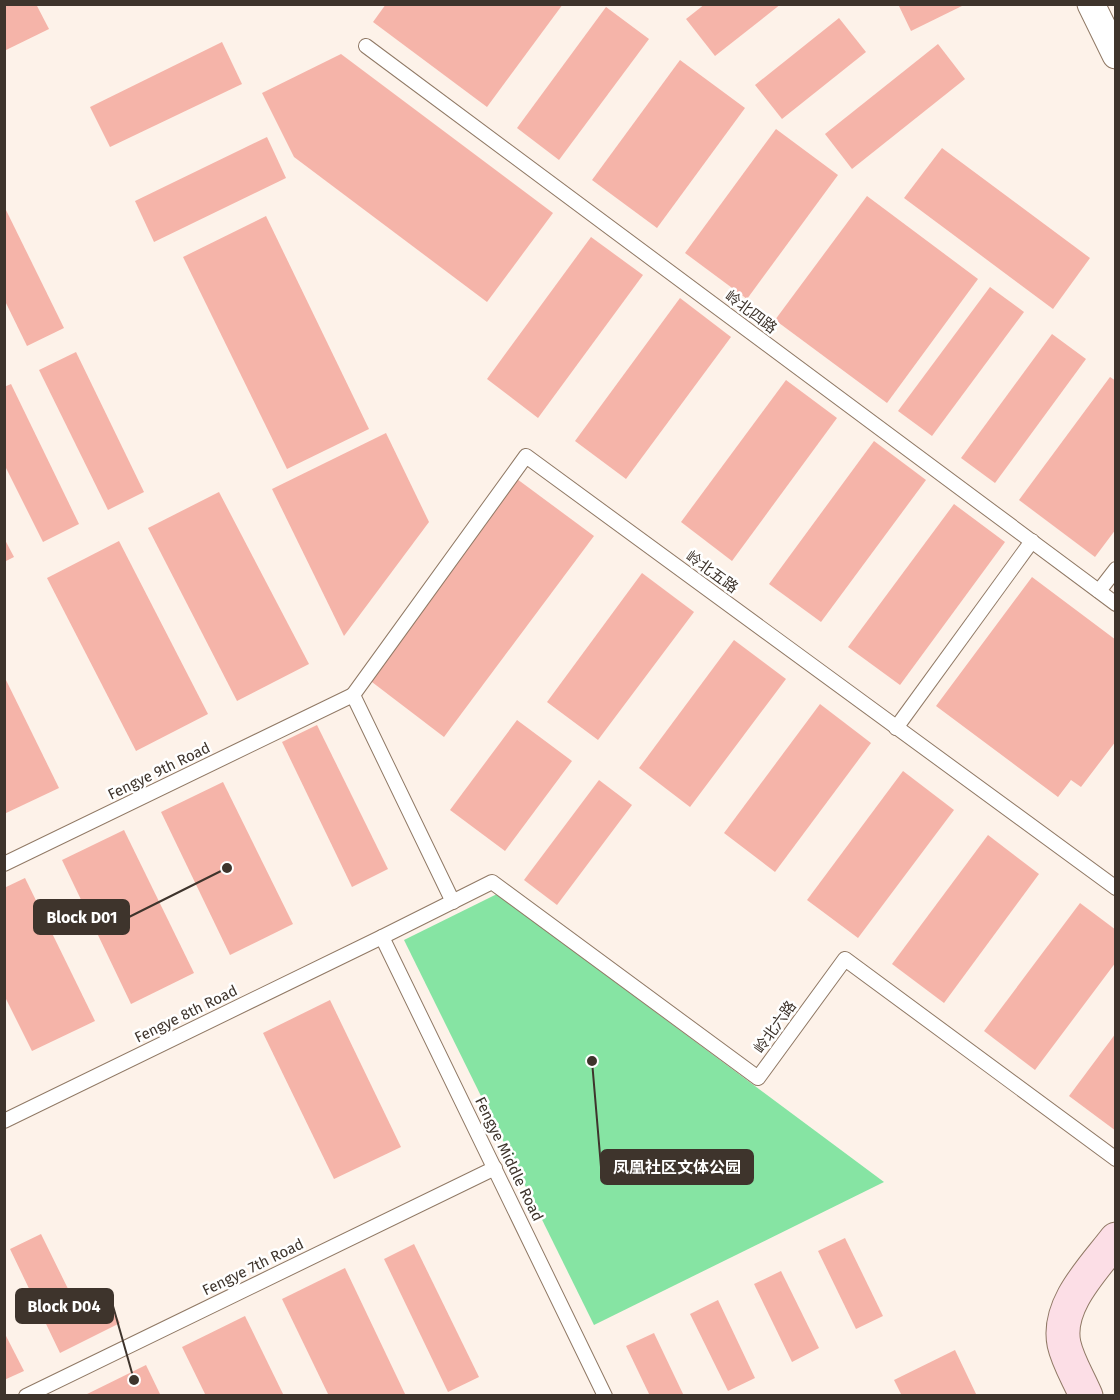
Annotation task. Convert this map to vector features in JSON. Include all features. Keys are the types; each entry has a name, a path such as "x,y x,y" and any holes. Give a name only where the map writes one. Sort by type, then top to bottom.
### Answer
{"street":[{"path":"1091,4 1116,55"},
{"path":"1086,1395 1064,1345 1062,1328 1066,1311 1075,1293 1116,1239"}],"lane":[{"name":"岭北四路","path":"366,46 1116,604"},
{"name":"岭北五路","path":"353,695 526,456 1116,888"},
{"path":"896,728 1032,541"},
{"path":"1099,591 1116,569"},
{"path":"353,695 453,902"},
{"name":"Fengye 9th Road","path":"4,864 353,695"},
{"name":"岭北六路","path":"382,938 492,882 758,1078 845,959 1116,1159"},
{"name":"Fengye 8th Road","path":"4,1121 382,938"},
{"name":"Fengye Middle Road","path":"382,938 605,1395"},
{"name":"Fengye 7th Road","path":"26,1395 495,1168"}],"green space":[{"path":"497,894 884,1182 594,1325 404,940"}],"building":[{"path":"4,4 36,4 49,29 4,51"},
{"path":"386,4 563,4 487,107 373,22"},
{"path":"705,4 781,4 715,56 686,19"},
{"path":"898,4 966,4 911,31"},
{"path":"606,7 649,39 559,160 517,128"},
{"path":"839,18 866,52 782,119 755,85"},
{"path":"222,42 242,84 110,147 90,107"},
{"path":"938,44 965,79 852,169 825,134"},
{"path":"341,54 553,213 487,302 294,157 262,93"},
{"path":"680,60 745,108 657,228 592,180"},
{"path":"776,129 838,175 747,299 685,253"},
{"path":"267,137 286,178 154,242 135,201"},
{"path":"942,148 1090,258 1053,309 904,198"},
{"path":"867,196 978,279 887,403 775,320"},
{"path":"4,206 64,328 27,346 4,299"},
{"path":"266,216 369,429 287,469 183,257"},
{"path":"591,237 643,275 538,418 487,379"},
{"path":"990,287 1024,312 932,436 898,411"},
{"path":"680,298 731,337 626,479 575,441"},
{"path":"1052,334 1086,359 995,483 961,458"},
{"path":"76,352 144,492 108,510 39,370"},
{"path":"1110,377 1116,381 1116,529 1095,557 1019,500"},
{"path":"786,380 837,418 732,561 681,522"},
{"path":"11,384 79,524 43,542 4,464 4,387"},
{"path":"386,433 429,522 344,636 272,489"},
{"path":"874,441 926,480 821,622 769,584"},
{"path":"517,479 594,536 444,737 368,679"},
{"path":"219,492 309,664 237,701 148,528"},
{"path":"954,504 1005,542 900,685 848,647"},
{"path":"4,538 14,557 4,562"},
{"path":"119,541 208,714 136,751 47,578"},
{"path":"642,573 694,612 598,740 547,702"},
{"path":"1032,577 1116,640 1116,741 1081,787 1071,780 1058,797 936,706"},
{"path":"734,640 786,679 690,807 639,768"},
{"path":"4,676 59,788 4,814"},
{"path":"820,704 871,743 775,872 724,833"},
{"path":"517,720 572,761 505,851 450,810"},
{"path":"317,725 388,869 352,887 282,742"},
{"path":"903,771 954,810 858,938 807,900"},
{"path":"599,780 632,805 557,905 524,880"},
{"path":"223,782 293,924 230,955 161,812"},
{"path":"124,830 194,973 131,1004 62,860"},
{"path":"988,835 1039,874 944,1003 892,964"},
{"path":"25,878 95,1021 32,1051 4,995 4,888"},
{"path":"1080,903 1116,930 1116,962 1035,1070 984,1031"},
{"path":"330,1000 401,1147 334,1179 263,1033"},
{"path":"1116,1033 1116,1131 1069,1096"},
{"path":"41,1234 75,1303 103,1289 120,1323 60,1353 10,1249"},
{"path":"845,1238 883,1316 856,1329 818,1251"},
{"path":"414,1244 479,1377 448,1392 384,1259"},
{"path":"345,1268 406,1396 329,1396 282,1299"},
{"path":"781,1271 819,1348 792,1362 754,1284"},
{"path":"718,1300 755,1378 728,1391 690,1314"},
{"path":"245,1316 284,1396 206,1396 182,1347"},
{"path":"4,1332 24,1371 4,1380"},
{"path":"654,1333 684,1396 650,1396 626,1346"},
{"path":"955,1350 977,1396 902,1396 894,1380"},
{"path":"146,1365 161,1396 83,1396"}],"place":[{"name":"Block D01","path":"227,868"},
{"name":"凤凰社区文体公园","path":"592,1061"},
{"name":"Block D04","path":"134,1380"}]}
